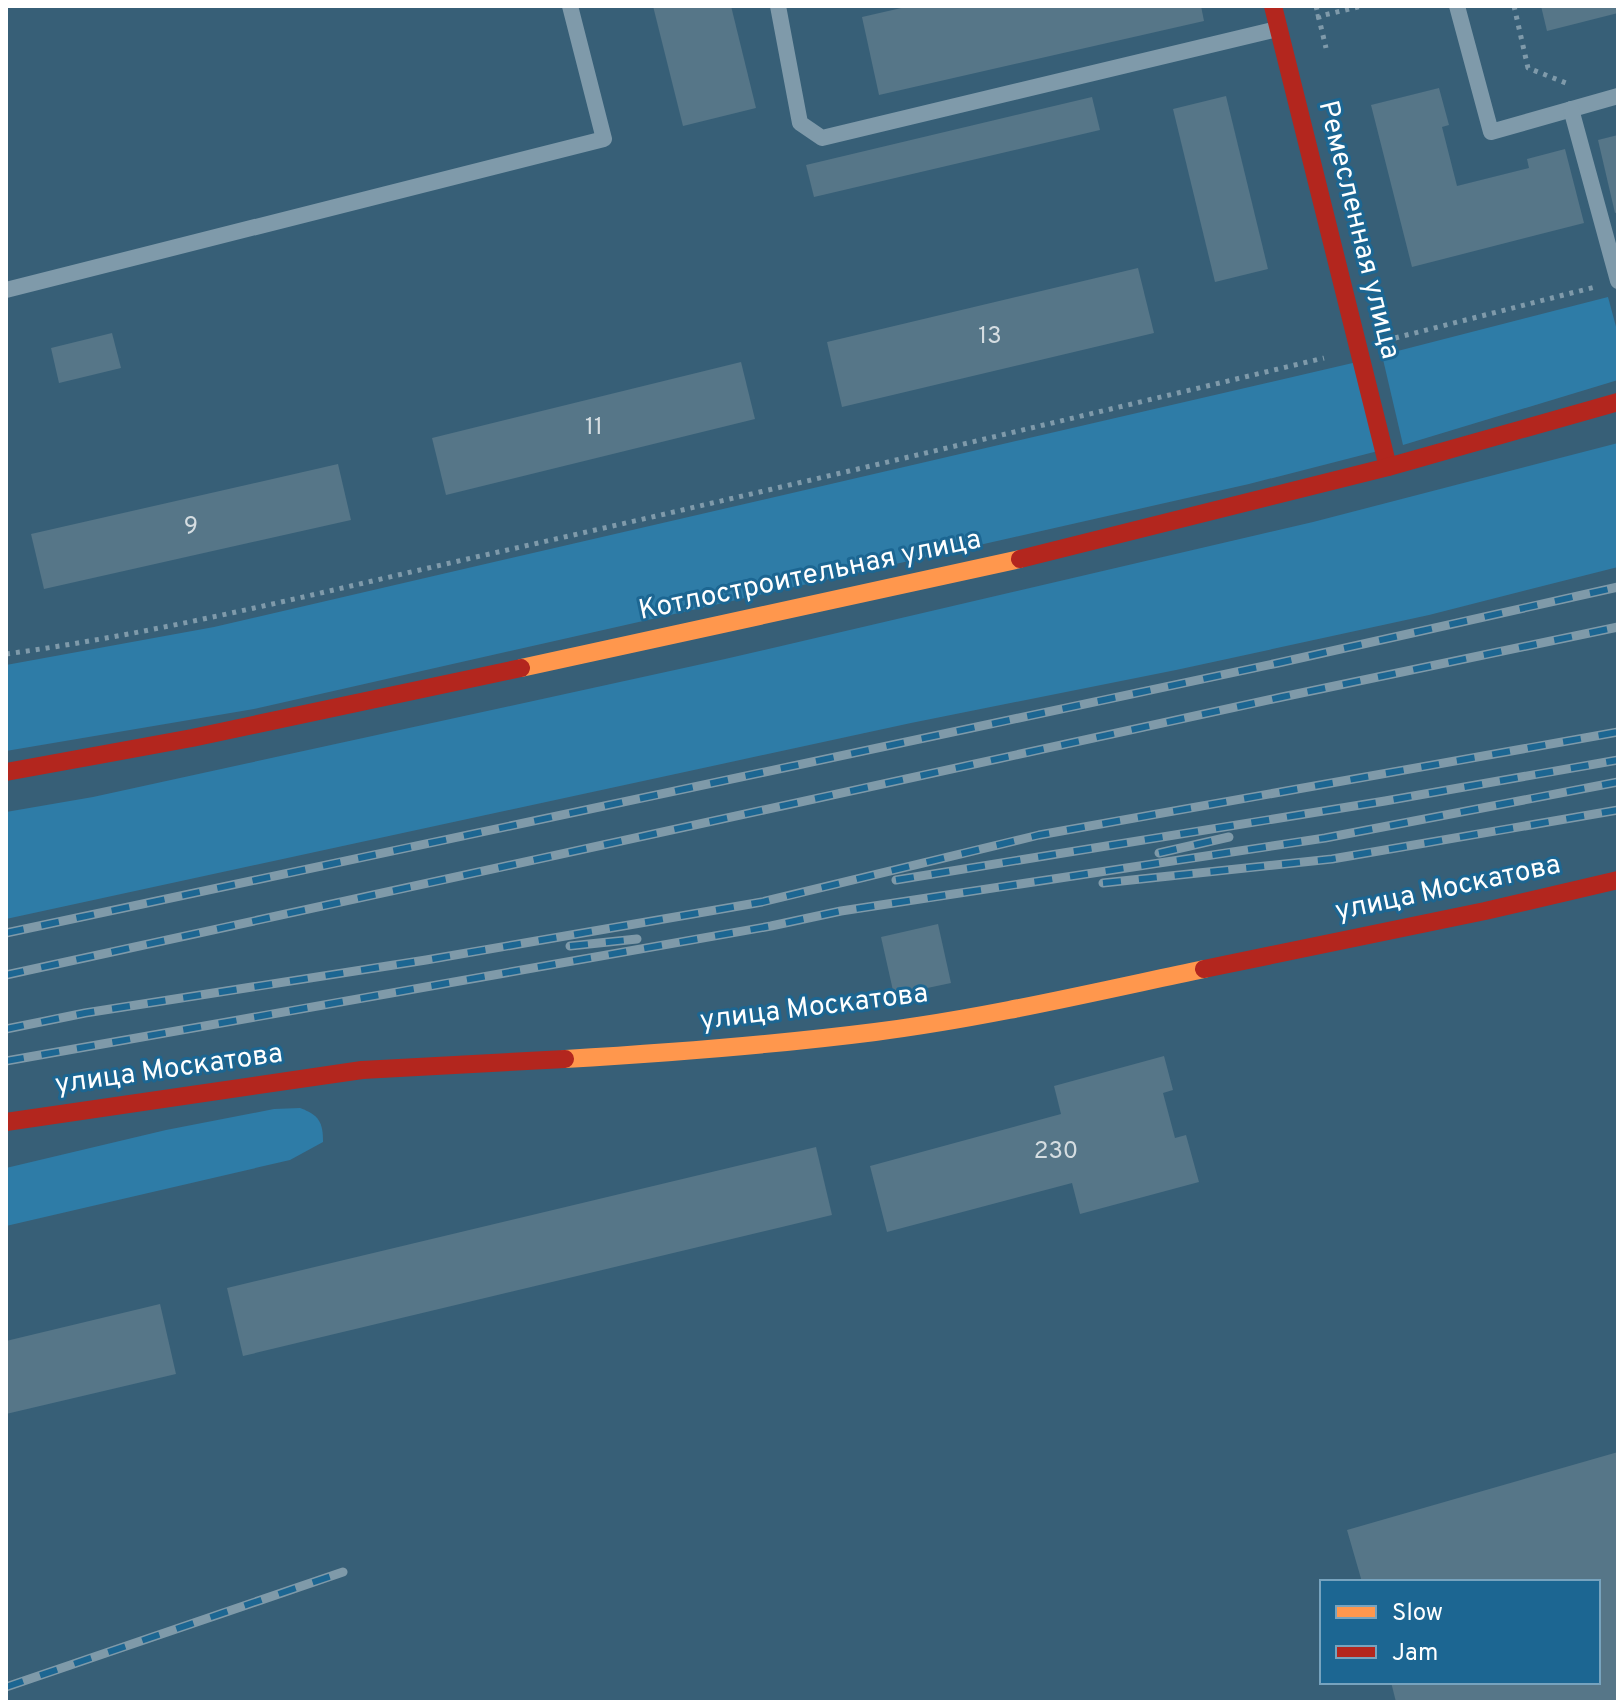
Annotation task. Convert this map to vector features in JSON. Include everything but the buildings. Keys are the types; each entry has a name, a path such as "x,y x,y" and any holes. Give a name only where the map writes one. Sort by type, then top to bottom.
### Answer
{"main road":[{"name":"Ремесленная улица","path":"1273,6 1388,467"},
{"name":"Котлостроительная улица","path":"6,772 192,738 971,571 1388,467 1618,402"},
{"name":"улица Москатова","path":"6,1122 362,1070 658,1054 876,1032 1051,1001 1485,911 1618,880"}],"lane":[{"path":"6,290 604,139 570,6"},
{"path":"778,6 800,123 822,138 1279,29"},
{"path":"1457,6 1491,132 1618,96"},
{"path":"1571,109 1618,281"}],"path":[{"path":"1316,6 1318,17"},
{"path":"1279,29 1362,6"},
{"path":"1514,6 1528,68 1566,83 1579,80"},
{"path":"6,654 66,646 305,596 740,498 1320,359 1618,281"}],"shaded area":[{"path":"1608,297 1618,334 1618,380 1403,445 1382,355"},
{"path":"1357,362 1378,451 1249,484 254,709 6,751 6,665 214,627"},
{"path":"1618,443 1618,567 1429,615 911,723 6,919 6,812 93,797 725,659 1313,522"},
{"path":"300,1108 319,1120 323,1142 290,1160 6,1226 6,1168 166,1130 274,1109"}],"railway":[{"path":"6,933 1278,663 1618,587"},
{"path":"6,975 1282,697 1618,627"},
{"path":"6,1029 85,1013 426,960 762,902 1039,835 1618,732"},
{"path":"896,880 1618,760"},
{"path":"6,1061 841,911 1325,838 1618,782"},
{"path":"1103,883 1332,859 1618,810"},
{"path":"1159,853 1229,837"},
{"path":"570,946 637,939"},
{"path":"6,1687 343,1572"}],"traffic: slow":[{"path":"521,668 1020,559"},
{"path":"565,1059 759,1045 916,1026 1040,1004 1204,969"}],"traffic: jam":[{"path":"1273,6 1388,467"},
{"path":"1020,559 1388,467 1618,402"},
{"path":"6,772 192,738 521,668"},
{"path":"1204,969 1618,880"},
{"path":"6,1122 362,1070 565,1059"}]}
